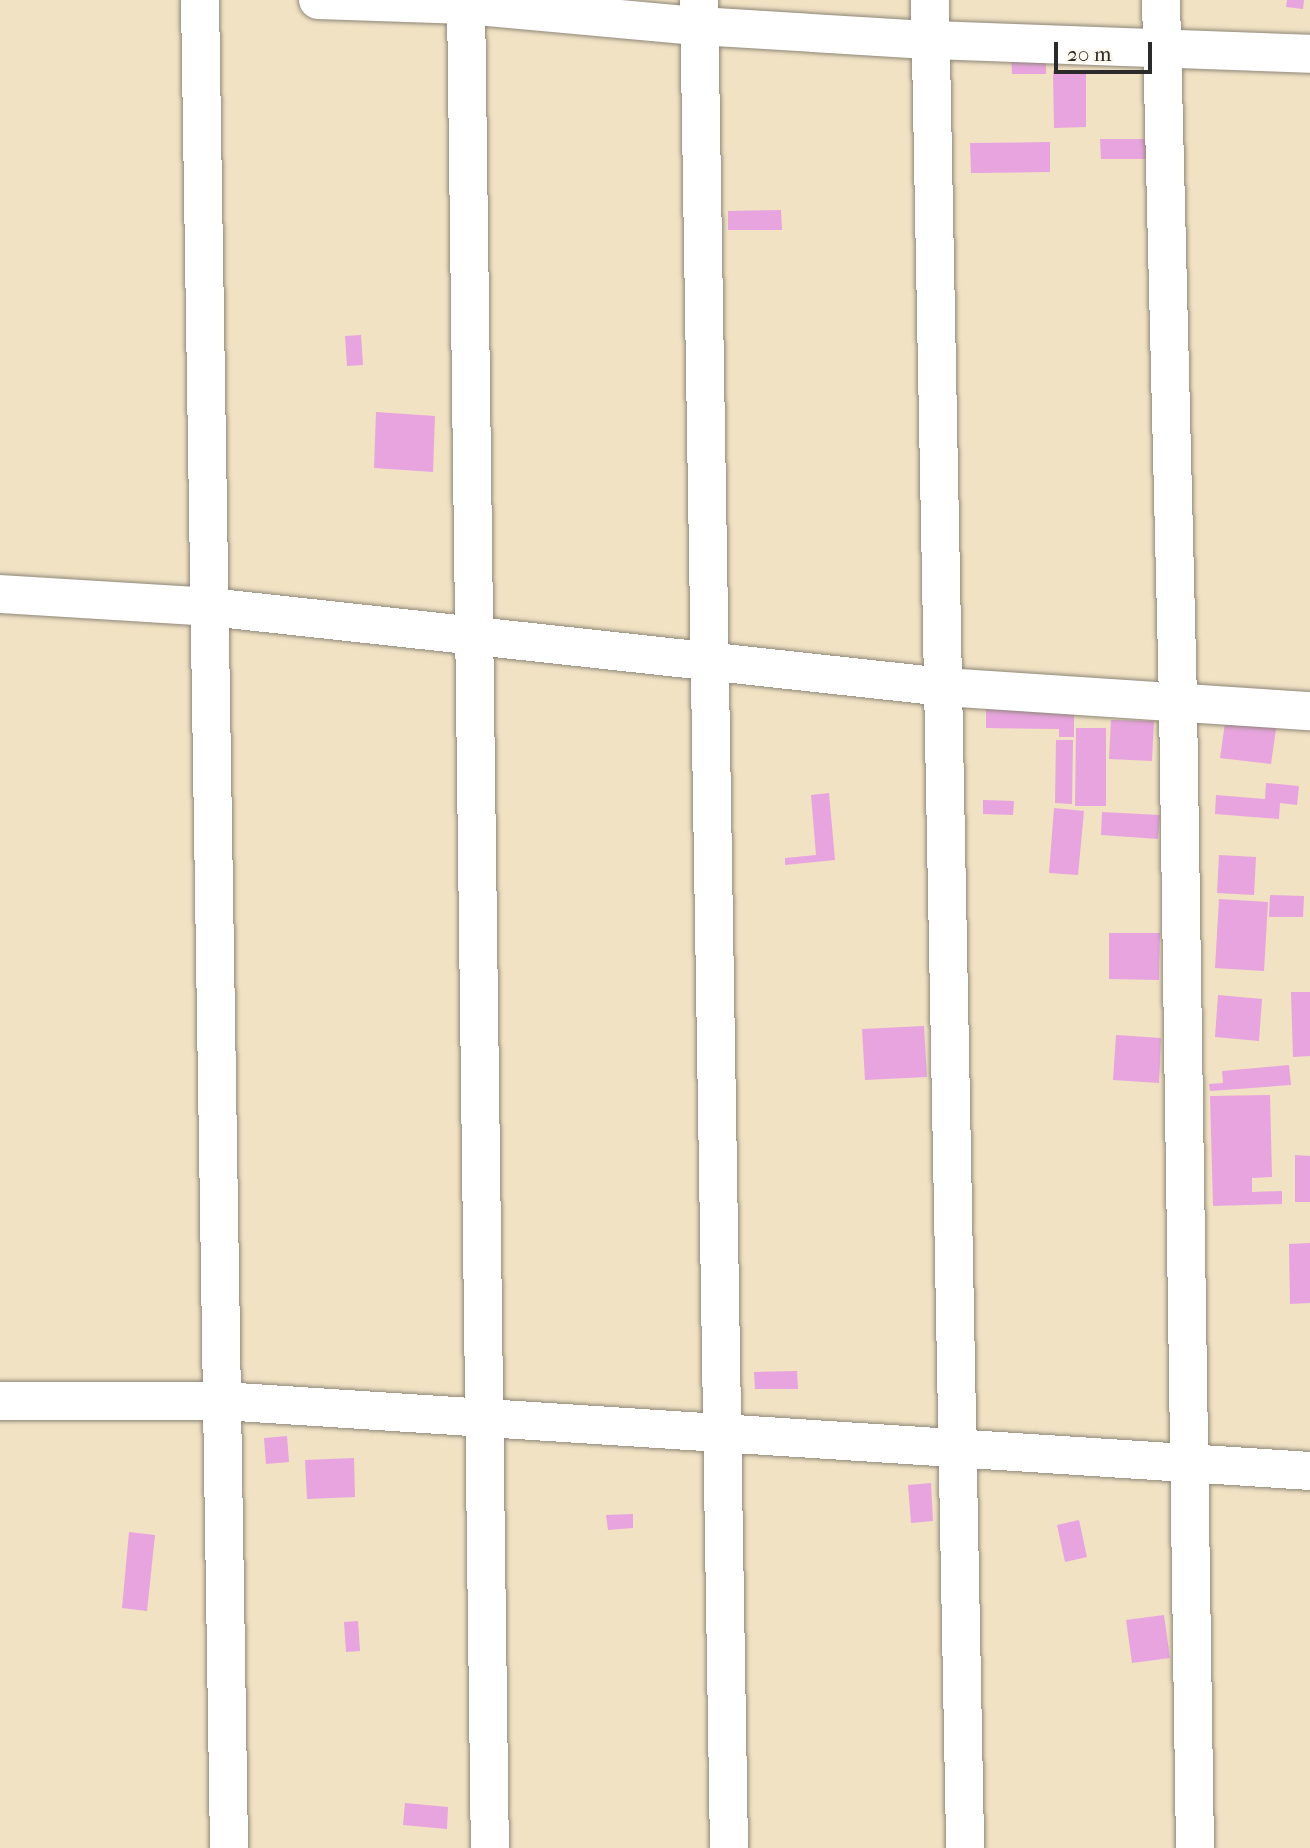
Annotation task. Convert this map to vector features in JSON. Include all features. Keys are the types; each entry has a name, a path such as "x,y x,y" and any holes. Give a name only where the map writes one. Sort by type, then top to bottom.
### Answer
{"street":[{"path":"200,0 229,1848"},
{"path":"318,0 699,13 931,40 1310,54"},
{"path":"930,0 965,1848"},
{"path":"1161,0 1178,703 1195,1848"},
{"path":"466,3 490,1848"},
{"path":"699,13 729,1848"},
{"path":"0,594 210,607 474,638 944,687 1310,710"},
{"path":"0,1401 222,1401 1310,1471"}],"building":[{"path":"1287,0 1304,0 1303,9 1286,7"},
{"path":"1011,51 1046,51 1046,74 1012,74"},
{"path":"1086,70 1086,127 1054,128 1053,71"},
{"path":"1100,139 1150,139 1150,159 1101,159"},
{"path":"1050,142 1050,172 971,173 970,143"},
{"path":"781,210 782,230 728,230 728,211"},
{"path":"361,335 363,365 347,366 345,336"},
{"path":"376,412 435,416 433,472 374,468"},
{"path":"986,703 1074,704 1074,737 1059,737 1059,729 986,728"},
{"path":"1226,716 1277,722 1271,764 1220,758"},
{"path":"1111,720 1154,721 1152,761 1109,759"},
{"path":"1076,728 1106,728 1106,806 1075,806"},
{"path":"1056,740 1073,740 1072,804 1055,803"},
{"path":"1266,783 1299,786 1297,805 1280,803 1279,819 1215,814 1216,795 1265,799"},
{"path":"829,793 835,860 785,865 785,858 816,855 811,795"},
{"path":"983,800 1014,801 1013,815 983,814"},
{"path":"1054,808 1084,811 1078,875 1049,873"},
{"path":"1102,812 1160,815 1158,839 1101,835"},
{"path":"1219,855 1256,857 1254,895 1217,893"},
{"path":"1270,895 1304,896 1303,917 1269,917"},
{"path":"1219,899 1268,902 1264,971 1215,968"},
{"path":"1109,933 1160,933 1159,980 1109,979"},
{"path":"1291,992 1310,992 1310,1056 1293,1057"},
{"path":"1218,995 1262,999 1259,1041 1215,1037"},
{"path":"924,1026 927,1077 865,1080 862,1029"},
{"path":"1116,1035 1161,1038 1159,1083 1113,1080"},
{"path":"1289,1065 1291,1085 1210,1091 1209,1084 1223,1083 1222,1071"},
{"path":"1270,1095 1272,1177 1252,1178 1252,1192 1282,1191 1282,1204 1213,1206 1210,1096"},
{"path":"1295,1155 1310,1156 1310,1202 1295,1202"},
{"path":"1310,1243 1310,1303 1290,1304 1289,1244"},
{"path":"797,1371 798,1389 755,1389 754,1372"},
{"path":"287,1436 289,1462 266,1464 264,1438"},
{"path":"354,1458 355,1497 307,1499 305,1460"},
{"path":"931,1483 933,1521 911,1523 908,1485"},
{"path":"633,1514 633,1528 608,1530 606,1515"},
{"path":"1079,1520 1087,1557 1065,1562 1057,1525"},
{"path":"129,1532 155,1535 147,1611 122,1608"},
{"path":"1164,1615 1170,1658 1132,1663 1126,1620"},
{"path":"358,1621 360,1651 346,1652 344,1622"},
{"path":"405,1803 448,1807 447,1829 403,1825"}]}
